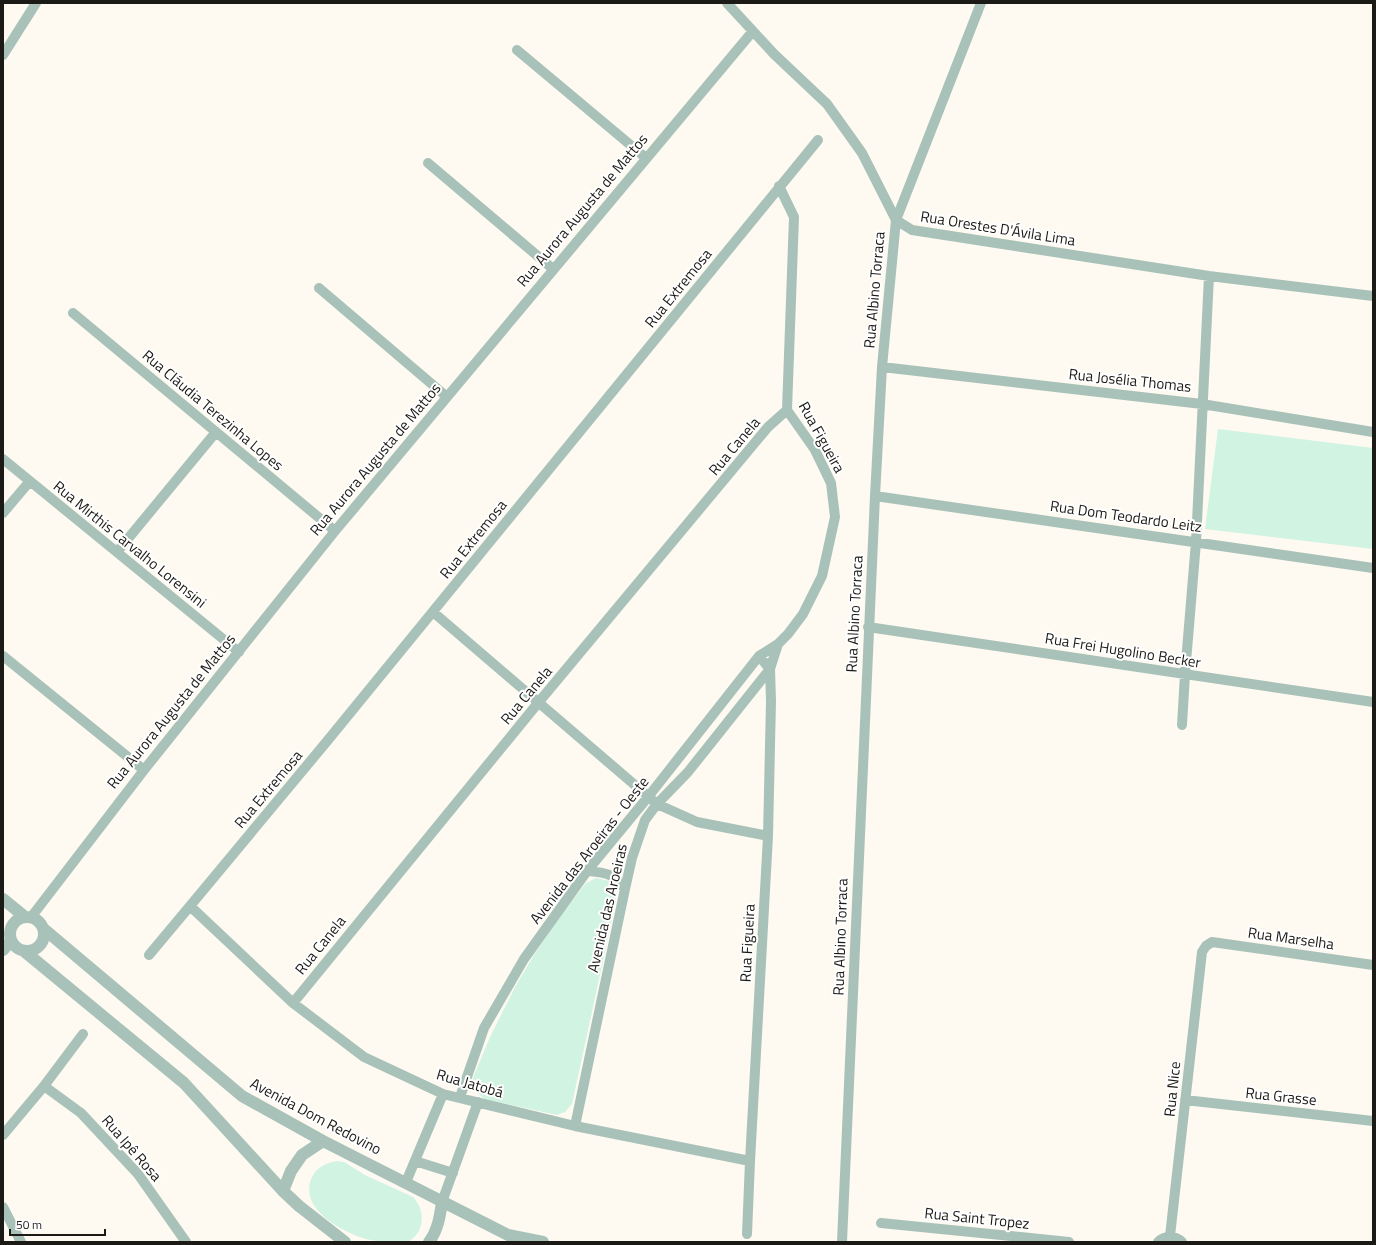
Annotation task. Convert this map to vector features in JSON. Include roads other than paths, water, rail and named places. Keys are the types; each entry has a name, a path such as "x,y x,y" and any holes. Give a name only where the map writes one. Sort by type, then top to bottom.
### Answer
{"street":[{"path":"3,55 36,3"},
{"path":"727,3 774,54 827,104 862,153 896,220"},
{"name":"Rua Albino Torraca","path":"842,1242 868,627 882,367 896,220 981,3"},
{"name":"Rua Aurora Augusta de Mattos","path":"28,917 335,531 753,30"},
{"path":"517,50 646,158"},
{"name":"Rua Extremosa","path":"149,954 433,612 676,316 779,186 818,140"},
{"path":"428,163 553,269"},
{"name":"Rua Figueira","path":"778,644 788,634 803,614 822,576 835,517 831,483 815,450 787,410 794,217 779,186"},
{"name":"Rua Orestes D'Ávila Lima","path":"896,220 912,230 1209,276 1373,296"},
{"path":"1182,725 1196,542 1209,276"},
{"path":"319,288 447,397"},
{"name":"Rua Cláudia Terezinha Lopes","path":"73,313 335,531"},
{"name":"Rua Josélia Thomas","path":"882,367 1202,404 1373,432"},
{"name":"Rua Canela","path":"293,1003 538,703 768,427 787,410"},
{"path":"117,552 216,432"},
{"name":"Rua Mirthis Carvalho Lorensini","path":"3,460 239,652"},
{"path":"3,513 30,481"},
{"name":"Rua Dom Teodardo Leitz","path":"875,496 1373,568"},
{"path":"433,612 657,804 697,822 768,836"},
{"name":"Rua Frei Hugolino Becker","path":"868,627 1373,702"},
{"name":"Avenida das Aroeiras - Oeste","path":"460,1097 484,1028 524,959 587,871 648,797 759,656 778,644"},
{"name":"Avenida das Aroeiras","path":"575,1126 632,858 645,820 657,804 688,772 770,669 778,644"},
{"path":"3,656 144,770"},
{"path":"759,656 770,669"},
{"name":"Rua Figueira","path":"747,1234 768,836 771,701 770,669"},
{"path":"587,871 603,873 616,878 625,890"},
{"path":"3,899 28,917 37,919 42,924 45,935 40,946 30,951 24,951"},
{"name":"Rua Jatobá","path":"190,906 293,1003 364,1057 443,1094 575,1126 750,1161"},
{"path":"3,950 8,932 15,921 28,917"},
{"name":"Avenida Dom Redovino","path":"44,929 242,1096 323,1141 508,1234 544,1242"},
{"path":"8,932 14,946 24,951 184,1083 283,1191 299,1206 345,1242"},
{"name":"Rua Marselha","path":"1206,946 1212,942 1373,965"},
{"name":"Rua Nice","path":"1170,1236 1202,952 1206,946"},
{"path":"3,1135 44,1086 83,1034"},
{"name":"Rua Ipê Rosa","path":"44,1086 81,1113 138,1174 186,1242"},
{"path":"406,1182 443,1094"},
{"name":"Rua Grasse","path":"1185,1100 1373,1121"},
{"path":"429,1242 434,1235 441,1215 442,1202 478,1102"},
{"path":"283,1191 291,1171 302,1155 323,1141"},
{"path":"415,1161 452,1173"},
{"path":"3,1207 21,1242"},
{"name":"Rua Saint Tropez","path":"881,1223 1069,1242"},
{"path":"1158,1242 1164,1237 1170,1236 1175,1237 1182,1242"}]}
